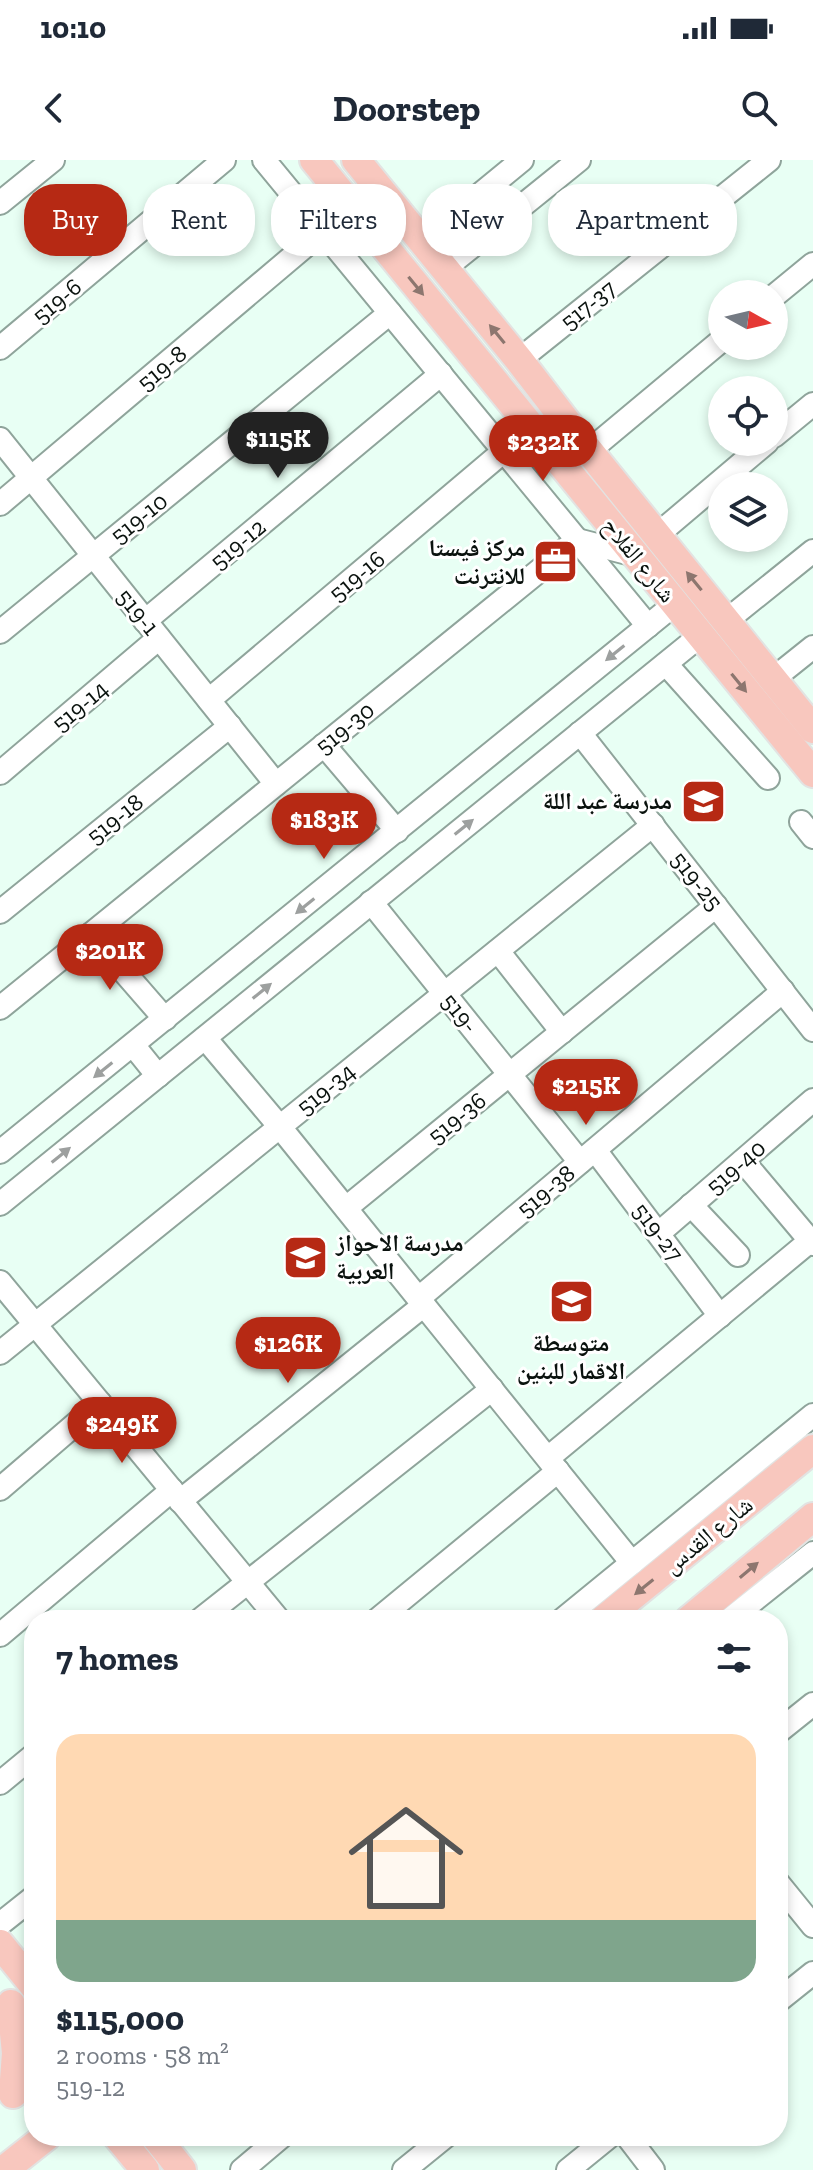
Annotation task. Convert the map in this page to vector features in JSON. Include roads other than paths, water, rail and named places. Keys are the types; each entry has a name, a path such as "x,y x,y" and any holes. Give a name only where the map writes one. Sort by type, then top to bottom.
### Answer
{"main road":[{"name":"شارع الفلاح","path":"314,160 813,773"},
{"name":"شارع الفلاح","path":"356,160 422,242"},
{"name":"شارع الفلاح","path":"433,256 813,729"},
{"name":"شارع القدس","path":"615,1610 813,1449"},
{"path":"701,1610 813,1517"},
{"path":"0,1944 24,1973"},
{"path":"6,1998 24,2021"},
{"path":"6,1998 16,2053 16,2092"},
{"path":"4,2170 34,2146"},
{"path":"125,2146 145,2170"},
{"path":"163,2146 182,2170"}],"street":[{"path":"0,203 53,160"},
{"name":"519-6","path":"0,348 224,160"},
{"path":"264,160 284,184"},
{"path":"493,184 522,160"},
{"path":"444,269 579,160"},
{"name":"517-37","path":"519,360 769,160"},
{"name":"519-8","path":"0,504 293,256"},
{"path":"343,256 648,626"},
{"path":"788,285 813,264"},
{"name":"519-10","path":"0,632 390,313"},
{"path":"589,451 708,352"},
{"name":"519-12","path":"152,630 441,374"},
{"path":"788,425 813,404"},
{"name":"519-1","path":"0,439 276,784"},
{"name":"519-16","path":"209,700 504,451"},
{"path":"657,535 750,456"},
{"path":"577,540 635,555"},
{"name":"519-30","path":"0,1008 577,540"},
{"path":"726,621 813,551"},
{"path":"0,1152 675,604"},
{"name":"519-14","path":"0,773 152,630"},
{"path":"0,1204 701,635"},
{"path":"773,679 813,647"},
{"path":"666,664 768,778"},
{"name":"519-18","path":"0,912 230,726"},
{"name":"519-25","path":"580,733 813,1030"},
{"path":"324,745 397,831"},
{"name":"519-34","path":"0,1353 653,825"},
{"name":"519-","path":"371,902 510,1075 588,1156"},
{"name":"519-36","path":"346,1208 716,906"},
{"path":"91,934 165,1019"},
{"path":"498,951 562,1032"},
{"name":"519-38","path":"31,1610 422,1302 783,991"},
{"path":"205,1038 632,1563"},
{"path":"133,1045 158,1076"},
{"name":"519-40","path":"659,1233 813,1100"},
{"name":"519-27","path":"588,1156 659,1233 720,1316"},
{"path":"388,1610 720,1316 812,1242 743,1161"},
{"path":"691,1205 738,1255"},
{"path":"0,1282 271,1610"},
{"path":"212,1610 492,1389"},
{"path":"0,1489 100,1403"},
{"path":"574,1610 813,1415"},
{"path":"742,1610 813,1553"},
{"name":"519-38","path":"0,1635 24,1616"},
{"path":"788,1724 813,1704"},
{"path":"0,1783 24,1763"},
{"path":"788,1895 813,1926"},
{"path":"0,1924 24,1905"},
{"path":"788,1993 813,1973"},
{"path":"242,2170 270,2146"},
{"path":"404,2170 434,2146"},
{"path":"568,2170 598,2146"},
{"path":"635,2146 653,2170"}],"place":[{"name":"مركز فيستا للانترنت","path":"556,562"},
{"name":"مدرسة عبد اللة","path":"703,801"},
{"name":"مدرسة الاحواز العربية","path":"305,1257"},
{"name":"متوسطة الاقمار للبنين","path":"571,1301"}]}
